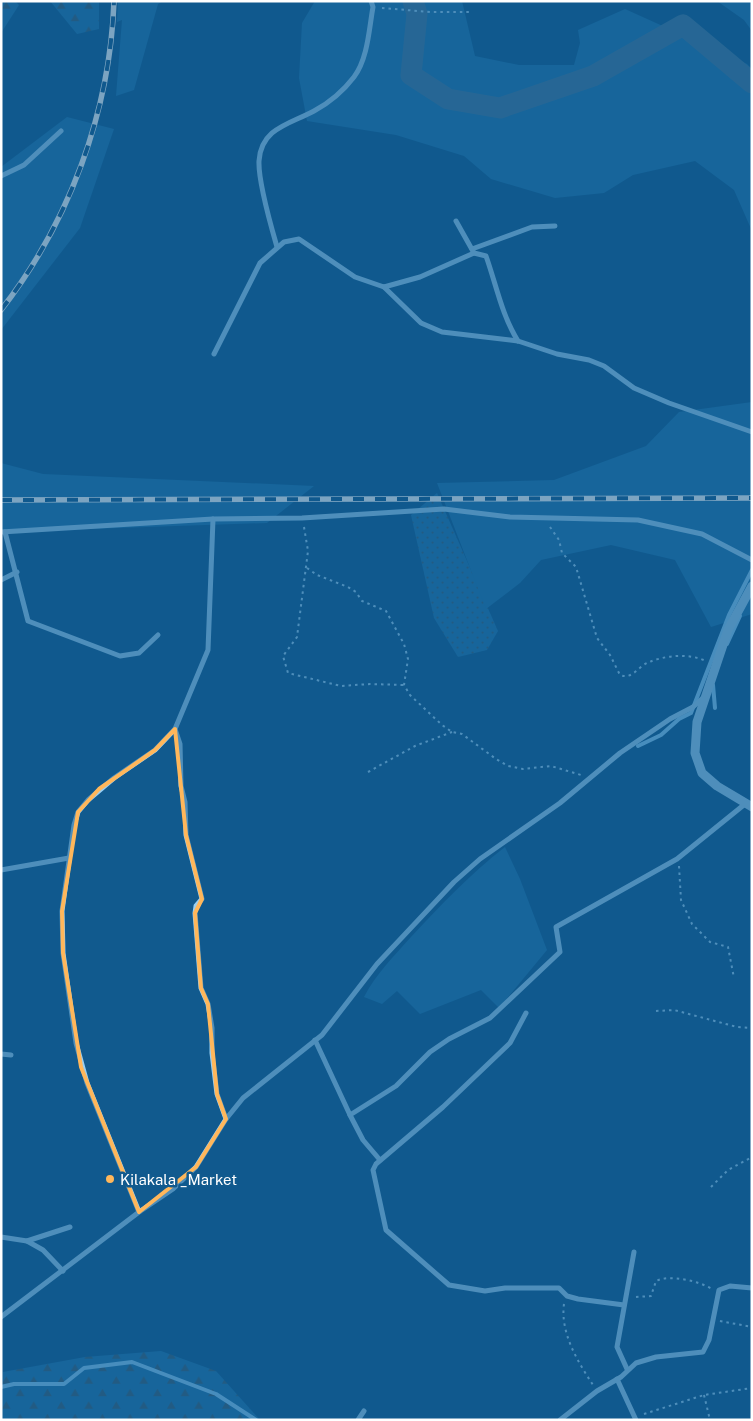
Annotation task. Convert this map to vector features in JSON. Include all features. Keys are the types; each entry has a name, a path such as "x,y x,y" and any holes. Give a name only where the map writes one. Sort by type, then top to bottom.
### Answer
{"street":[{"path":"277,247 266,206 259,162 264,142 274,129 316,110 335,97 356,75 366,48 372,4"},
{"path":"1,176 24,165 61,131"},
{"path":"456,221 473,251 486,256 507,323 518,341"},
{"path":"384,287 420,277 473,251 532,227 555,226"},
{"path":"214,354 260,263 284,242 299,239 355,277 384,287 421,323 442,332 518,341 557,354 589,360 604,366 634,388 710,419 752,432"},
{"path":"158,634 139,653 120,656 33,624 26,618 16,572 3,532 213,519 302,518 444,509 544,519 638,520 702,534 752,560"},
{"path":"139,1212 87,1083 76,1043 63,953 62,911 74,825 78,812 88,800 114,778 155,750 175,729 208,650 213,519"},
{"path":"1,580 16,572"},
{"path":"350,1115 396,1086 430,1052 449,1039 490,1018 558,955 561,949 556,927 677,859 748,806 717,786 702,773 695,753 697,722 716,665 728,630 752,586"},
{"path":"1,1318 139,1212 173,1189 196,1167 226,1119 243,1098 315,1040 332,1023 377,964 454,882 480,859 560,803 620,753 670,719 693,707 707,694"},
{"path":"175,729 180,744 181,786 186,835 202,899 196,906 195,913 201,988 208,1004 212,1028 217,1094 226,1119"},
{"path":"1,870 69,858"},
{"path":"526,1013 510,1043 443,1106 380,1160 373,1170 386,1230 449,1284 484,1291 505,1288 558,1288 567,1296 578,1299 624,1305"},
{"path":"315,1040 363,1140 380,1160"},
{"path":"1,1054 11,1055"},
{"path":"27,1241 70,1227"},
{"path":"1,1238 27,1241 43,1250 63,1271"},
{"path":"627,1369 617,1347 634,1252"},
{"path":"560,1420 597,1391 617,1379 627,1369 644,1359 703,1352 709,1340 718,1294 724,1287 752,1288"},
{"path":"617,1379 635,1419"},
{"path":"358,1420 364,1411"}],"path":[{"path":"372,4 393,10 472,12"},
{"path":"302,518 308,551 307,568 297,637 283,656 288,672 341,686 370,684 404,685"},
{"path":"544,519 559,540 562,553 576,567 597,638 610,655 620,675 629,676 646,663 666,657 692,656 716,665"},
{"path":"307,568 317,575 348,587 356,592 362,600 386,611 404,644 408,659 404,685 410,695 452,732 462,734 508,766 523,769 551,766 590,779"},
{"path":"368,772 415,746 452,732"},
{"path":"677,859 681,882 681,900 692,924 710,942 728,947 734,978"},
{"path":"656,1011 674,1010 737,1027 752,1028"},
{"path":"711,1187 728,1170 752,1158"},
{"path":"626,1296 649,1297 653,1294 656,1281 662,1278 701,1284 718,1294"},
{"path":"563,1306 571,1347 597,1391"},
{"path":"713,1320 752,1327"},
{"path":"635,1419 704,1395 752,1388"},
{"path":"704,1395 710,1420"}],"highlighted area":[{"path":"175,729 186,835 202,899 195,913 201,988 208,1004 217,1094 226,1119 196,1167 139,1212 81,1067 63,953 62,911 78,812 99,789 155,750"}],"green space":[{"path":"1,1 15,1 19,5 1,33"},
{"path":"50,1 99,1 99,29 77,34"},
{"path":"118,1 163,1 158,4 134,90 116,96 122,20 117,22"},
{"path":"315,1 462,1 475,56 519,65 574,65 580,43 578,30 625,9 747,64 752,69 752,231 734,190 695,161 633,175 604,193 555,198 491,179 464,156 396,135 307,121 299,78 302,23"},
{"path":"717,1 752,1 752,31 744,20"},
{"path":"67,117 114,129 80,228 1,330 1,167"},
{"path":"752,402 752,614 711,627 675,560 611,545 541,560 520,583 486,609 437,483 554,480 646,446 679,412"},
{"path":"1,463 43,474 314,486 267,523 1,532"},
{"path":"437,493 498,631 487,650 458,657 434,618 411,515"},
{"path":"505,847 520,879 547,950 499,1008 481,990 420,1014 397,991 382,1004 364,997 386,966 422,925 468,879"},
{"path":"161,1351 216,1371 260,1420 1,1420 3,1372 85,1357"}],"waterway":[{"path":"413,1 417,14 411,75 448,99 500,108 593,76 683,25 752,83"},
{"path":"638,746 661,735 679,719 691,713 729,615 752,570"},
{"path":"727,644 740,616"},
{"path":"713,685 715,708"},
{"path":"1,1387 14,1384 64,1384 84,1368 132,1362 216,1394 256,1420"}],"railway":[{"path":"1,310 47,241 66,203 82,164 104,84 111,43 114,1"},
{"path":"1,500 752,498"}],"place":[{"name":"Kilakala _Market","path":"110,1179"}]}
